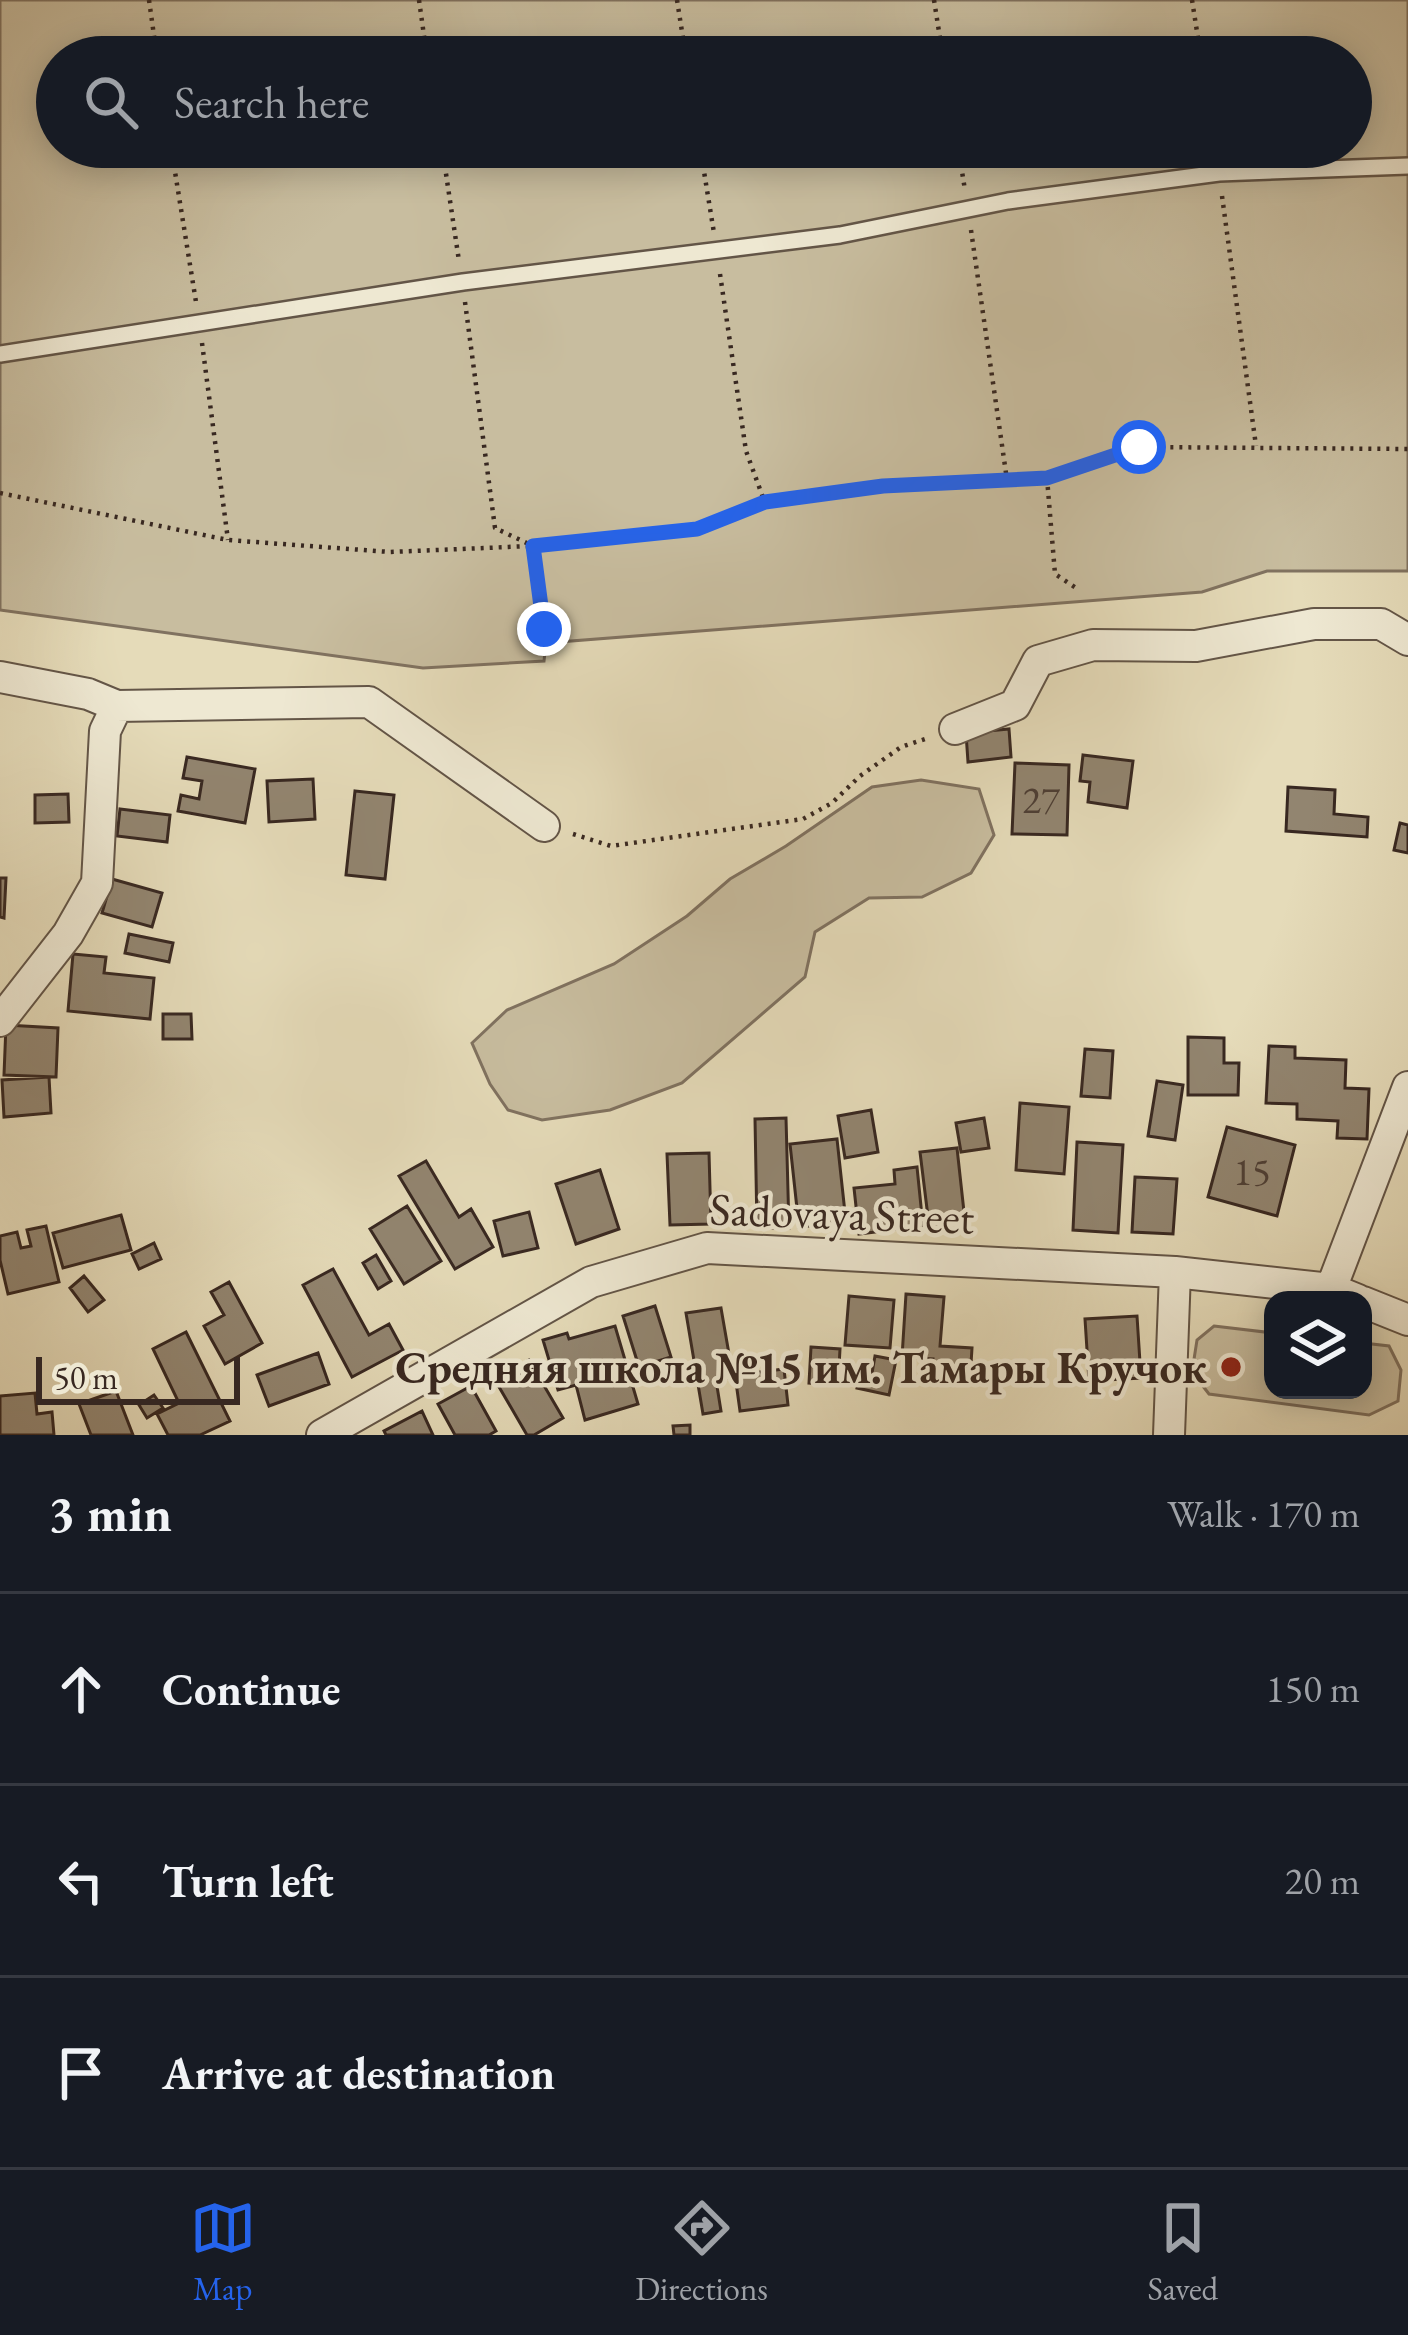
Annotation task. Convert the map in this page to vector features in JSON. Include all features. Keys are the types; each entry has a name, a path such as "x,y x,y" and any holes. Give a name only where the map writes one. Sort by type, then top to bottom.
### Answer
{"street":[{"path":"955,729 1015,705 1038,661 1094,645 1196,646 1315,624 1381,624 1408,640"},
{"path":"0,677 88,694 117,706 369,702 544,826"},
{"path":"0,1022 68,934 97,883 105,731 117,706"},
{"path":"1353,1291 1408,1087"},
{"name":"Sadovaya Street","path":"322,1435 591,1282 707,1248 1175,1272 1309,1291"},
{"path":"1169,1435 1175,1272"},
{"name":"Sadovaya Street","path":"1372,1305 1408,1320"}],"lane":[{"path":"1372,167 1408,166"},
{"path":"0,354 463,282 840,235 1008,201 1219,173 1354,168"}],"path":[{"path":"148,0 154,36"},
{"path":"418,0 424,36"},
{"path":"677,0 683,36"},
{"path":"934,0 940,36"},
{"path":"1192,0 1198,36"},
{"path":"445,168 495,528 533,546"},
{"path":"703,168 746,451 765,502"},
{"path":"961,168 1007,480"},
{"path":"1219,173 1256,446"},
{"path":"0,493 228,540 390,552 533,546 697,529 765,502 883,486 1047,478 1139,447 1408,449"},
{"path":"1047,478 1055,574 1079,590"},
{"path":"533,546 544,629"},
{"path":"544,826 610,846 803,819 832,803 901,747 955,729"}],"shaded area":[{"path":"0,0 1408,0 1408,571 1267,571 1202,592 546,643 544,661 423,668 0,610"},
{"path":"921,780 979,789 994,835 971,873 922,897 869,898 815,932 805,977 682,1083 610,1110 542,1120 508,1110 472,1043 507,1010 614,964 687,916 730,879 872,787"},
{"path":"1214,1326 1264,1332 1264,1399 1372,1399 1372,1344 1389,1346 1401,1370 1398,1401 1369,1415 1209,1394 1192,1372 1197,1340"}],"building":[{"path":"1009,729 1011,757 968,762 966,733"},
{"path":"1083,755 1133,761 1127,808 1088,802 1090,782 1080,781"},
{"path":"187,757 255,769 245,823 178,811 181,795 199,799 202,781 183,778"},
{"path":"1015,763 1069,765 1067,835 1012,834"},
{"path":"313,779 315,819 269,822 267,781"},
{"path":"1288,787 1335,790 1334,814 1368,817 1367,837 1286,831"},
{"path":"355,791 394,795 385,879 346,875"},
{"path":"68,794 69,822 35,823 35,795"},
{"path":"120,809 170,815 167,842 117,836"},
{"path":"1400,823 1408,825 1408,853 1394,850"},
{"path":"0,878 6,878 4,918 0,917"},
{"path":"112,879 162,893 152,927 102,913"},
{"path":"129,934 173,943 169,962 125,953"},
{"path":"73,954 106,957 104,973 154,978 150,1019 68,1011"},
{"path":"163,1014 191,1014 192,1039 163,1039"},
{"path":"6,1025 58,1028 56,1077 4,1075"},
{"path":"1188,1037 1224,1038 1224,1063 1239,1063 1238,1095 1188,1095"},
{"path":"1269,1046 1295,1047 1295,1058 1346,1060 1345,1088 1369,1089 1367,1139 1337,1138 1338,1121 1297,1119 1297,1104 1266,1103"},
{"path":"1085,1049 1113,1051 1110,1098 1081,1096"},
{"path":"49,1077 51,1113 4,1117 2,1080"},
{"path":"1157,1081 1183,1085 1175,1140 1148,1136"},
{"path":"1020,1103 1069,1107 1064,1174 1016,1170"},
{"path":"871,1110 878,1152 845,1158 838,1116"},
{"path":"786,1118 789,1228 757,1228 755,1119"},
{"path":"984,1118 989,1148 961,1152 956,1123"},
{"path":"1227,1127 1295,1145 1277,1216 1208,1197"},
{"path":"837,1139 846,1222 799,1227 790,1144"},
{"path":"1077,1142 1123,1145 1118,1233 1073,1230"},
{"path":"957,1148 965,1221 929,1225 920,1152"},
{"path":"709,1153 711,1224 670,1225 667,1154"},
{"path":"426,1161 459,1217 471,1209 493,1247 455,1269 399,1176"},
{"path":"917,1167 923,1226 859,1234 854,1188 895,1184 894,1170"},
{"path":"600,1170 619,1229 576,1244 556,1184"},
{"path":"1135,1177 1177,1179 1173,1234 1132,1232"},
{"path":"407,1206 441,1261 404,1284 370,1229"},
{"path":"529,1212 538,1248 503,1256 494,1221"},
{"path":"121,1215 131,1250 63,1268 53,1233"},
{"path":"46,1226 59,1282 8,1294 0,1236 17,1232 21,1248 31,1246 27,1230"},
{"path":"154,1243 161,1259 139,1269 132,1254"},
{"path":"376,1255 391,1281 378,1289 363,1263"},
{"path":"333,1269 369,1335 389,1324 403,1350 352,1377 303,1285"},
{"path":"84,1276 104,1300 88,1312 70,1288"},
{"path":"229,1282 262,1343 225,1364 204,1326 224,1315 211,1292"},
{"path":"906,1294 944,1297 940,1346 972,1348 970,1380 932,1376 933,1359 902,1357"},
{"path":"849,1296 894,1300 890,1348 845,1345"},
{"path":"655,1306 671,1357 639,1367 623,1316"},
{"path":"721,1308 733,1377 716,1380 721,1411 703,1414 686,1313"},
{"path":"1137,1316 1141,1378 1089,1381 1085,1319"},
{"path":"615,1326 638,1404 585,1420 576,1385 558,1390 543,1340 567,1333 569,1339"},
{"path":"186,1332 230,1421 200,1435 168,1435 157,1414 179,1403 153,1349"},
{"path":"811,1347 840,1349 838,1385 809,1383"},
{"path":"318,1353 329,1384 269,1406 257,1375"},
{"path":"875,1356 896,1360 889,1395 857,1388 861,1371 872,1373"},
{"path":"529,1360 563,1418 534,1435 527,1435 495,1380"},
{"path":"784,1369 788,1405 740,1411 735,1375"},
{"path":"471,1386 496,1431 489,1435 455,1435 438,1404"},
{"path":"116,1391 133,1435 91,1435 79,1404"},
{"path":"35,1393 37,1414 52,1412 54,1435 0,1435 0,1396"},
{"path":"154,1395 163,1408 147,1418 139,1405"},
{"path":"422,1411 433,1435 386,1435 384,1431"},
{"path":"690,1425 690,1435 674,1435 673,1426"}],"place":[{"name":"Средняя школа №15 им. Тамары Кручок","path":"1231,1367"}],"route":[{"path":"544,629 533,546 697,529 765,502 883,486 1047,478 1139,447"}]}
